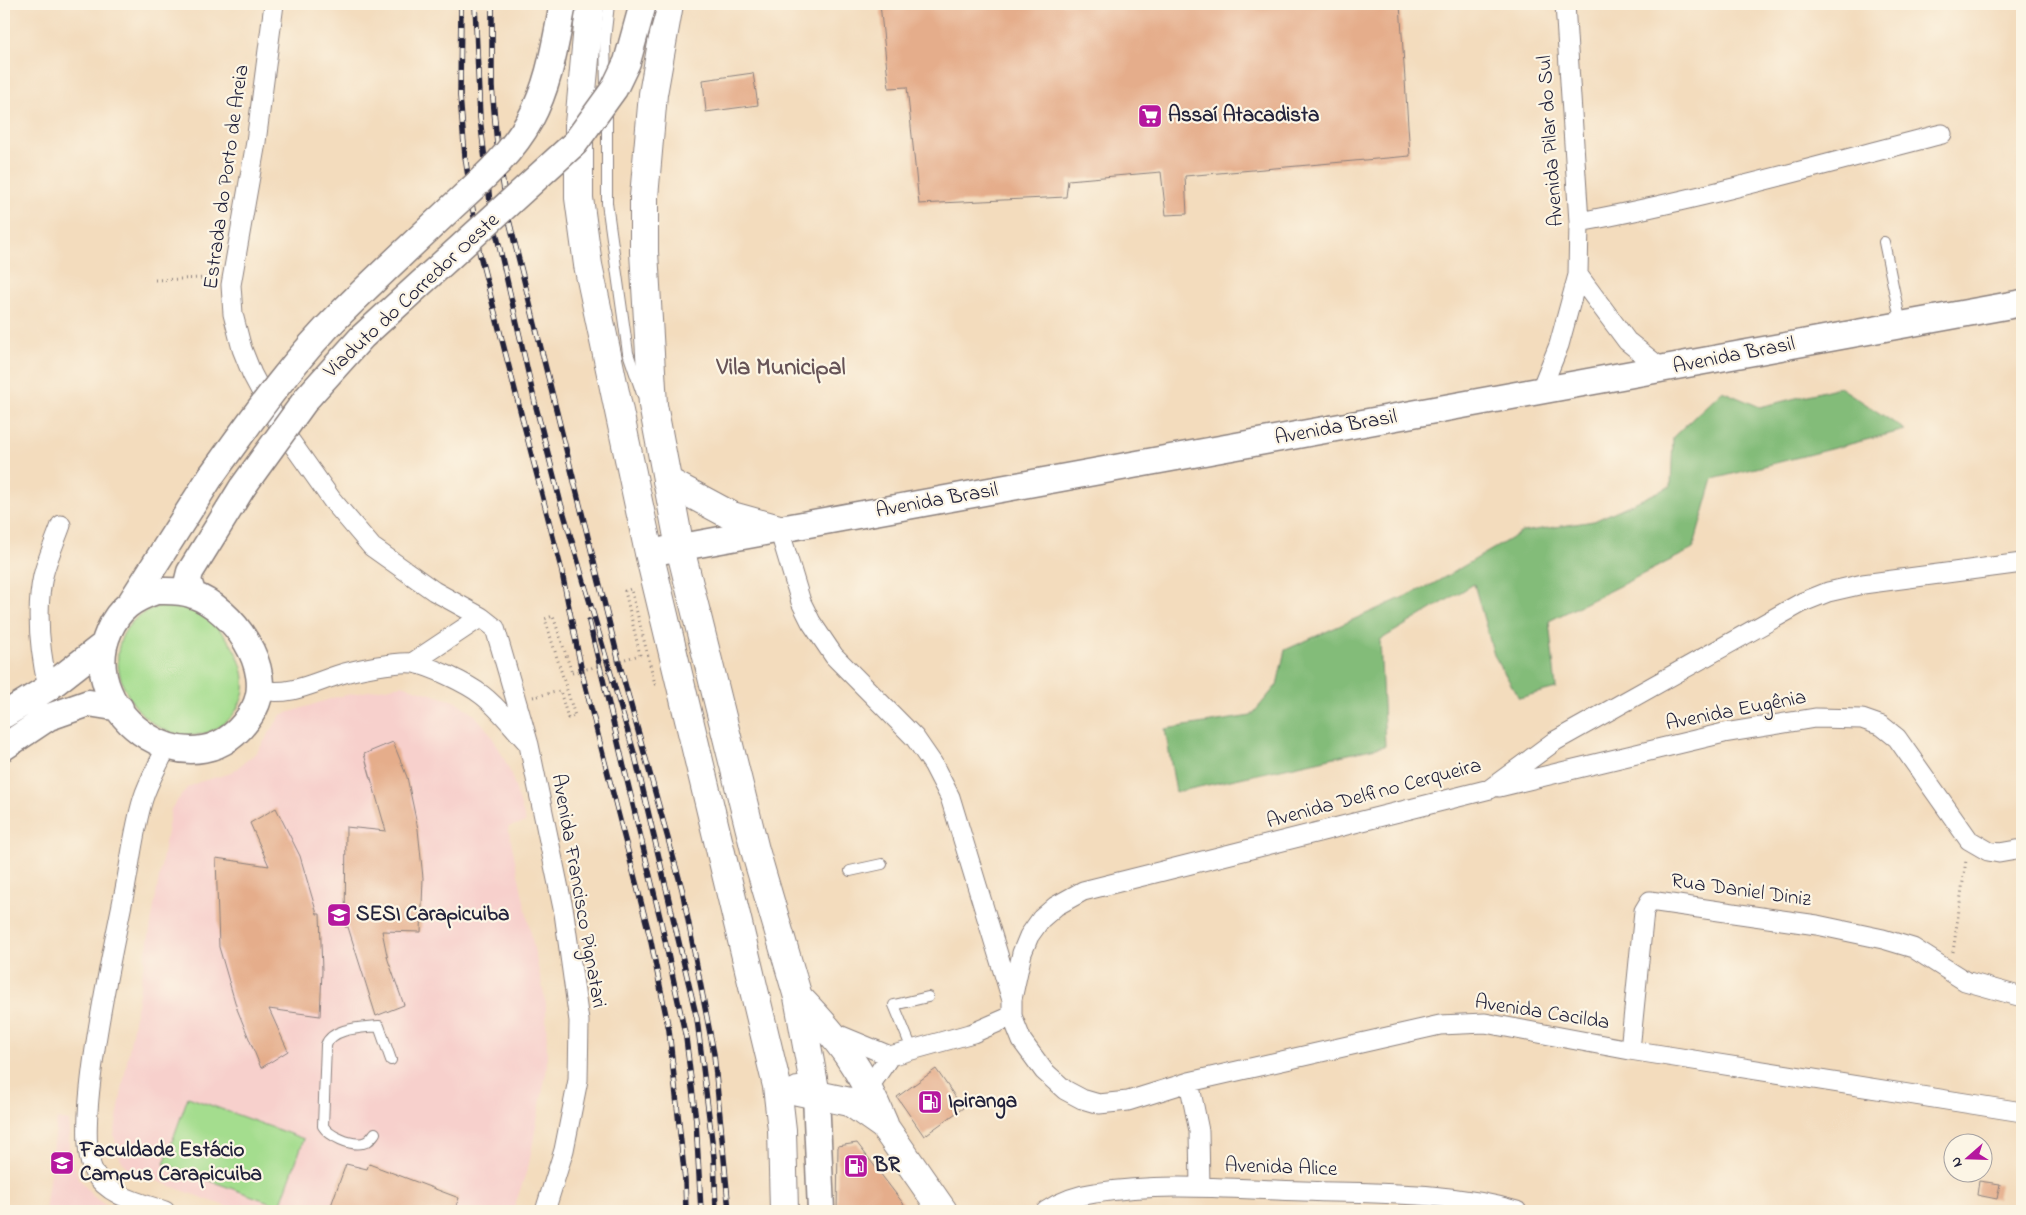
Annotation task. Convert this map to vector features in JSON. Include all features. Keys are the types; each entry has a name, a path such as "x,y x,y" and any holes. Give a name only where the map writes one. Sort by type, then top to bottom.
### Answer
{"main road":[{"name":"Viaduto do Corredor Oeste","path":"131,602 211,476 248,424 312,344 343,311 492,170 520,136 530,121 552,64 563,4"},
{"path":"590,4 584,46 578,124 579,198 588,265 649,553 777,1086 782,1130 784,1211"},
{"name":"Viaduto do Corredor Oeste","path":"193,594 188,580 190,572 242,488 297,411 332,368 378,322 575,143 614,89 627,62 643,4"},
{"path":"669,4 653,94 644,197 646,316 653,405 680,548 756,850 798,997 816,1095 821,1211"},
{"name":"Avenida Brasil","path":"649,553 2022,303"},
{"path":"667,481 732,516 744,521 779,529"},
{"path":"4,715 48,688 102,646 120,611 131,602 156,591 193,594 222,614 245,639 260,671 261,690 248,719 236,733 221,744 204,751 183,751 166,748 149,739 138,729 113,699 103,674 102,646"},
{"path":"4,746 49,717 89,703 120,708"},
{"path":"798,997 832,1032 868,1087 884,1126 943,1211"},
{"path":"777,1086 850,1102 884,1126"}],"street":[{"name":"Estrada do Porto de Areia","path":"274,4 256,142 231,285 233,314 242,348 252,374 279,425 332,500 372,547 434,591 481,617"},
{"name":"Avenida Pilar do Sul","path":"1540,392 1559,345 1578,275 1580,222 1565,4"},
{"path":"1580,222 1656,208 1738,189 1942,134"},
{"path":"1578,275 1627,340 1662,369"},
{"path":"48,688 41,656 39,627 43,577 61,525"},
{"name":"Avenida Cacilda","path":"779,529 801,602 812,622 834,656 915,738 933,764 950,797 1022,1041 1036,1062 1065,1090 1082,1099 1099,1104 1128,1101 1189,1082 1456,1023 1485,1022 1630,1050 2022,1112"},
{"name":"Avenida Delfino Cerqueira","path":"1012,1007 1022,954 1029,936 1041,919 1056,906 1083,891 1490,789 1555,740 1803,602 1828,592 1863,584 2022,563"},
{"path":"261,690 292,692 340,674 367,668 412,663 481,617"},
{"name":"Avenida Francisco Pignatari","path":"481,617 495,628 518,701 529,745 564,913 579,1021 578,1080 564,1150 545,1211"},
{"path":"412,663 456,680 482,695 529,745"},
{"name":"Avenida Eugênia","path":"1490,789 1768,724 1815,718 1862,719 1882,726 1897,738 1969,840 1993,852 2010,853 2022,849"},
{"path":"165,1211 109,1190 100,1181 93,1171 88,1154 87,1132 89,1096 103,1001 143,799 166,748"},
{"name":"Rua Daniel Diniz","path":"1630,1050 1644,911 1650,901 1817,925 1883,939 1913,948 1958,977"},
{"path":"1958,977 2022,997"},
{"path":"832,1032 890,1056 973,1033 1012,1007"},
{"path":"868,1087 890,1056"},
{"path":"1189,1082 1199,1131 1200,1187"},
{"name":"Avenida Alice","path":"1046,1211 1068,1200 1093,1193 1125,1189 1200,1187 1467,1199 1517,1211"}],"lane":[{"path":"609,4 605,40 607,203 628,353 661,449"},
{"path":"584,46 607,104"},
{"path":"1884,242 1901,325"},
{"path":"850,872 882,864"},
{"path":"912,1050 894,1005 928,997"},
{"path":"375,1133 370,1140 363,1143 353,1143 330,1134 324,1126 326,1045 331,1035 338,1032 380,1026 391,1060"}],"path":[{"path":"155,280 204,278 231,285"},
{"path":"518,701 560,692 568,718 575,716 545,619 553,616 572,673 640,655"},
{"path":"1958,977 1969,840"}],"shaded area":[{"name":"SESI Carapicuiba","path":"402,685 457,702 475,715 489,732 501,752 511,774 526,822 508,827 546,1004 547,1068 529,1164 513,1211 238,1211 138,1174 127,1168 120,1158 114,1136 171,809 187,788 199,782 231,773 257,752 281,715 336,697"},
{"name":"Faculdade Estácio Campus Carapicuiba","path":"57,1119 69,1121 69,1149 78,1177 93,1196 113,1211 45,1211"}],"green space":[{"path":"1840,387 1905,430 1713,479 1693,549 1549,621 1556,688 1519,698 1494,655 1474,584 1380,640 1385,746 1176,792 1165,729 1251,716 1277,685 1285,650 1433,584 1522,532 1594,521 1671,486 1673,437 1722,391 1760,407"},
{"path":"159,606 181,607 201,615 224,635 234,648 240,663 244,677 244,692 239,705 227,722 209,732 183,735 159,727 139,711 125,690 118,665 120,642 133,621"},
{"path":"188,1097 304,1139 280,1206 164,1164"}],"building":[{"path":"880,4 1400,4 1410,156 1185,176 1187,214 1166,215 1161,172 1068,180 1066,197 919,204 907,87 889,88"},
{"path":"753,73 758,105 706,112 703,80"},
{"path":"393,742 407,777 418,829 423,878 421,932 382,931 388,960 404,1005 376,1016 348,927 345,927 346,827 386,831 364,754"},
{"path":"276,808 300,856 317,914 320,914 322,971 320,1016 269,1009 288,1051 261,1068 237,1009 219,947 216,858 269,866 250,823"},
{"name":"Ipiranga","path":"936,1069 963,1108 924,1136 897,1097"},
{"name":"BR","path":"857,1143 909,1211 837,1211 838,1146"},
{"path":"346,1164 367,1169 369,1164 459,1198 454,1211 329,1211"},
{"path":"1979,1182 2000,1184 1997,1199 1977,1195"}],"railway":[{"path":"461,4 460,96 465,156 479,251 561,568 583,677 650,937 669,1030 685,1180 686,1211"},
{"path":"475,4 480,118 491,210 535,403 561,504 635,756 697,1019 714,1157 716,1211"},
{"path":"492,4 492,87 497,144 508,216 620,666 682,889 714,1054 729,1211"},
{"path":"589,621 661,922 686,1038 696,1121 701,1211"}],"place":[{"name":"Assaí Atacadista","path":"1150,116"},
{"name":"SESI Carapicuiba","path":"339,915"},
{"name":"Ipiranga","path":"930,1102"},
{"name":"Faculdade Estácio Campus Carapicuiba","path":"62,1163"},
{"name":"BR","path":"856,1166"}],"district":[{"name":"Vila Municipal","path":"781,368"}]}
